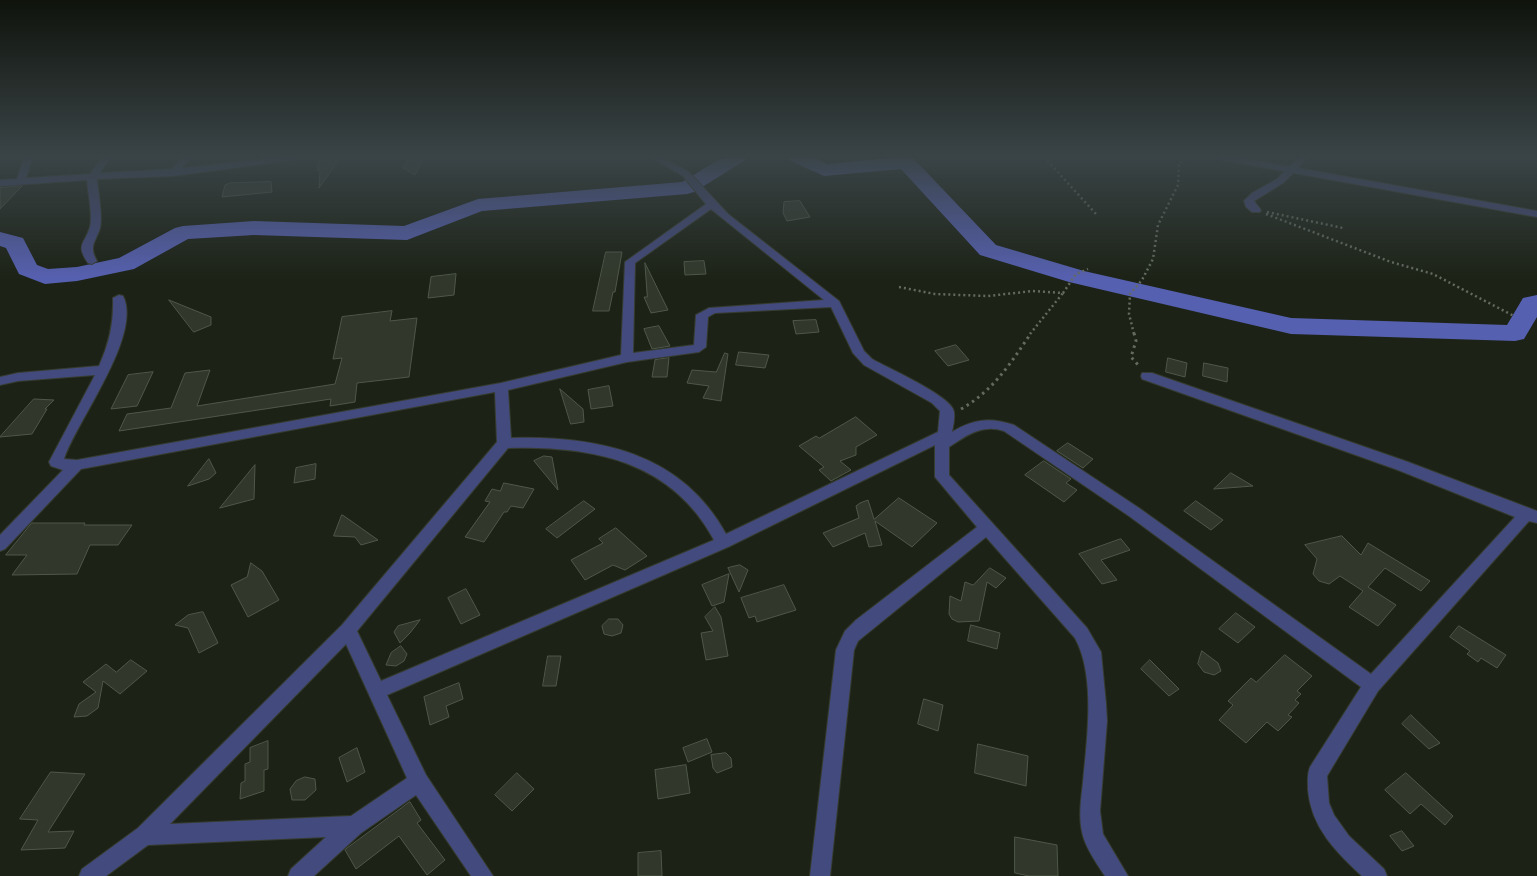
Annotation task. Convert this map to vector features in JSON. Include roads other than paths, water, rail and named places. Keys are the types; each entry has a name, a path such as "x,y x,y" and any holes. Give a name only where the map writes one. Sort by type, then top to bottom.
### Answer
{"street":[{"path":"92,261 87,252 88,237 95,227 93,198"},
{"path":"706,198 724,216 835,303 858,354 868,362 937,400 947,410 939,456 942,477 1081,633 1092,652 1098,721 1090,811 1094,835 1101,852 1118,876"},
{"path":"1252,198 1249,201 1250,205 1256,210"},
{"path":"1452,198 1537,214"},
{"path":"627,358 630,262 712,204"},
{"path":"119,298 121,317 119,332 103,370 56,462 64,465 77,465 501,386 627,358 700,347 702,314 713,310 835,303"},
{"path":"0,381 18,376 103,370"},
{"path":"1147,376 1403,466 1531,516 1372,685 1316,774 1319,803 1327,822 1342,843 1377,876"},
{"path":"89,876 146,835 348,630 504,443 501,386"},
{"path":"376,691 723,543 968,428 981,423 996,422 1009,428 1134,512 1372,685"},
{"path":"504,443 541,442 573,444 610,450 639,461 667,478 702,508 723,543"},
{"path":"0,545 77,465"},
{"path":"820,876 845,650 851,636 862,625 987,528"},
{"path":"348,630 419,782 483,876"},
{"path":"298,876 354,826 419,782"},
{"path":"146,835 354,826"}],"waterway":[{"path":"0,239 15,243 27,269 45,277 77,274 126,264 183,233 254,228 407,233 478,205 566,198"},
{"path":"939,198 988,250 1078,277 1291,326 1515,333 1532,303 1537,303"}]}
